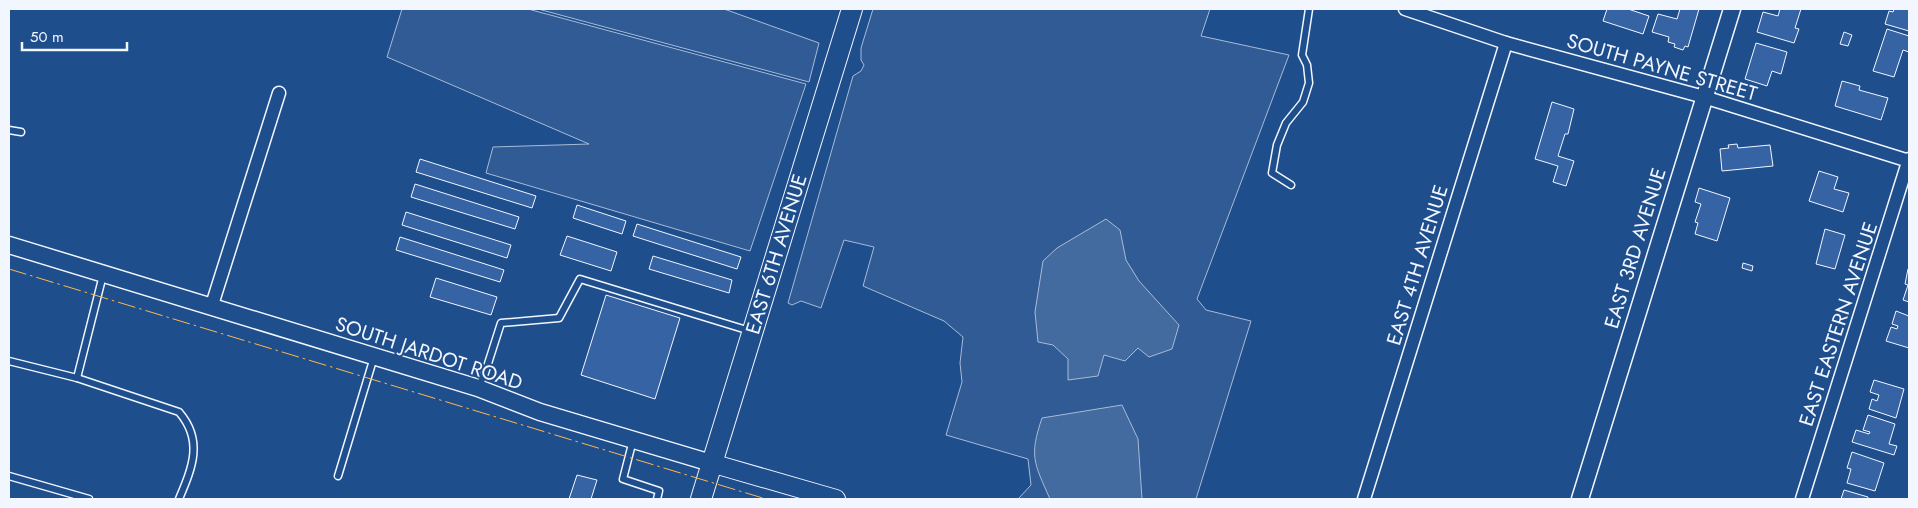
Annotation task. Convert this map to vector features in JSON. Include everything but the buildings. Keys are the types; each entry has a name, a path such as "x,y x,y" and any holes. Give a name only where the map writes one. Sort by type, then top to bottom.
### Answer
{"main road":[{"name":"EAST 6TH AVENUE","path":"701,499 852,9"},
{"name":"SOUTH JARDOT ROAD","path":"711,463 836,499"}],"street":[{"name":"SOUTH PAYNE STREET","path":"1405,9 1506,43 1704,98 1909,161"},
{"name":"EAST 3RD AVENUE","path":"1580,499 1732,9"},
{"name":"EAST 4TH AVENUE","path":"1364,499 1506,43"},
{"path":"211,308 279,93"},
{"name":"EAST EASTERN AVENUE","path":"1802,499 1909,161"},
{"name":"SOUTH JARDOT ROAD","path":"9,245 478,388 540,412 711,463"}],"lane":[{"path":"1291,185 1272,173 1274,157 1286,124 1303,102 1309,83 1308,65 1302,55 1308,9"},
{"path":"9,130 21,132"},
{"path":"77,378 103,274"},
{"path":"478,388 485,373 501,322 559,318 580,280 752,332"},
{"path":"338,476 374,356"},
{"path":"9,361 77,378 179,412 189,424 194,442 192,462 179,499"},
{"path":"633,439 622,479 659,491 657,499"},
{"path":"9,476 90,499"}],"shaded area":[{"path":"402,9 528,9 806,84 750,251 486,173 493,147 589,144 387,57"},
{"path":"538,9 724,9 819,43 809,82"},
{"path":"873,9 1210,9 1201,36 1289,55 1197,299 1206,310 1251,321 1196,499 1018,499 1031,485 1028,459 946,435 962,382 960,363 963,337 944,321 863,286 874,247 844,240 821,308 801,301 792,305 788,303 853,76 861,71 864,65 861,60 861,48"},
{"path":"1106,219 1120,230 1126,260 1139,281 1179,325 1172,349 1149,357 1138,348 1125,361 1104,355 1098,376 1068,380 1068,359 1053,345 1038,342 1035,312 1043,261 1057,248"},
{"path":"1122,405 1138,439 1142,499 1050,499 1035,459 1036,442 1042,418"}],"power":[{"path":"9,269 766,499"}]}
